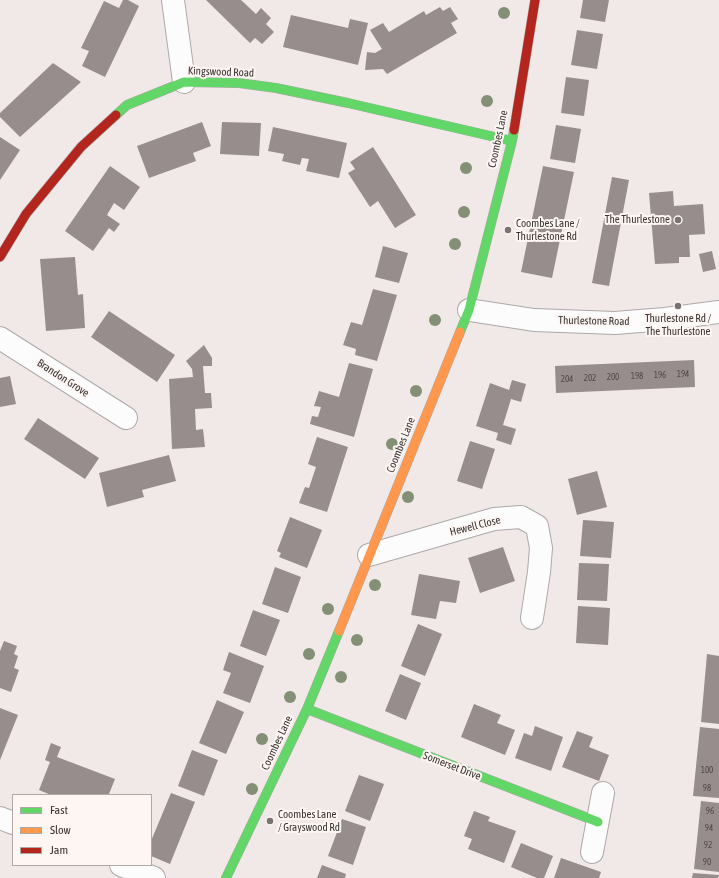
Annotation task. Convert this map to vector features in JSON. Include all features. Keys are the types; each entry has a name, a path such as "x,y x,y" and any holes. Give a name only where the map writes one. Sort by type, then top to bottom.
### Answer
{"street":[{"path":"173,0 184,82"},
{"name":"Coombes Lane","path":"226,878 307,709 469,310 512,141 535,0"},
{"name":"Kingswood Road","path":"0,258 26,214 81,147 127,104 184,82 239,83 276,88 512,141"},
{"name":"Thurlestone Road","path":"469,310 534,320 616,323 665,319 719,312"},
{"name":"Brandon Grove","path":"0,338 126,418"},
{"name":"Hewell Close","path":"369,555 494,519 521,517 537,526 541,548 532,618"},
{"name":"Somerset Drive","path":"307,709 598,822"},
{"path":"592,852 603,792"},
{"path":"0,818 12,823"},
{"path":"124,866 154,878"}],"building":[{"path":"123,0 128,0 139,6 105,77 82,66 89,51 81,48 104,1 119,8"},
{"path":"206,0 241,0 256,14 261,8 271,18 266,24 274,32 262,44 255,38 250,43"},
{"path":"583,0 609,0 605,22 580,18"},
{"path":"440,7 443,11 450,7 458,19 451,23 457,33 387,74 383,69 365,70 367,52 375,53 382,49 370,30 383,23 389,32 424,11 426,15"},
{"path":"291,15 348,28 350,19 368,23 358,65 283,47"},
{"path":"577,30 603,34 597,69 571,65"},
{"path":"53,63 81,82 20,137 0,117 0,113"},
{"path":"566,77 589,80 584,116 561,113"},
{"path":"202,122 211,146 193,153 196,161 149,178 137,146"},
{"path":"222,122 261,123 259,156 220,154"},
{"path":"556,125 581,129 575,163 550,159"},
{"path":"273,127 347,143 339,178 306,171 309,159 302,158 300,165 282,161 284,154 268,151"},
{"path":"0,137 20,150 0,180"},
{"path":"373,147 416,215 395,228 378,201 370,207 348,173 355,169 350,162"},
{"path":"110,166 140,187 124,210 114,203 107,215 120,224 114,232 109,228 93,251 65,231"},
{"path":"543,166 574,172 552,278 521,272"},
{"path":"612,177 629,180 609,286 592,283"},
{"name":"The Thurlestone","path":"673,191 674,206 703,204 705,234 689,235 690,257 679,257 679,263 655,264 649,193"},
{"path":"383,246 408,253 399,283 375,277"},
{"path":"712,251 716,269 703,272 699,254"},
{"path":"75,257 78,295 83,294 85,328 46,331 40,259"},
{"path":"373,289 397,295 377,361 355,355 356,349 343,345 351,322 362,325"},
{"path":"109,311 175,355 157,382 91,337"},
{"path":"204,345 212,358 212,366 203,366 205,393 211,393 212,408 195,409 196,430 203,429 205,447 172,449 169,379 193,377 192,369 186,361"},
{"path":"694,360 695,387 556,393 555,366"},
{"path":"349,363 373,369 354,437 310,424 312,416 318,417 321,407 314,406 319,391 339,397"},
{"path":"10,376 16,404 0,407 0,378"},
{"path":"512,380 526,384 521,402 511,399 503,425 516,429 511,445 496,440 498,433 476,426 490,383 509,390"},
{"path":"38,418 99,458 85,479 24,439"},
{"path":"317,437 348,447 327,512 299,503 305,487 309,488 316,467 308,464"},
{"path":"470,441 495,449 482,489 457,481"},
{"path":"169,455 176,481 142,490 144,497 107,507 99,473"},
{"path":"597,471 607,507 577,515 568,479"},
{"path":"290,517 322,530 307,568 279,557 281,553 277,551"},
{"path":"583,520 614,522 611,558 580,556"},
{"path":"503,547 515,581 480,593 468,558"},
{"path":"579,563 609,564 607,601 577,600"},
{"path":"275,567 301,577 288,613 262,604"},
{"path":"419,574 460,581 456,603 440,601 436,619 411,615"},
{"path":"578,606 610,608 608,645 576,643"},
{"path":"253,610 280,620 266,656 240,646"},
{"path":"418,624 442,634 425,676 401,666"},
{"path":"4,641 17,646 14,654 18,656 14,668 19,670 11,692 0,688 0,651"},
{"path":"229,652 264,666 250,703 223,693 231,673 223,670"},
{"path":"707,654 719,656 719,724 701,722"},
{"path":"400,674 421,683 406,720 385,711"},
{"path":"217,700 244,712 226,754 199,743"},
{"path":"474,704 501,715 497,723 515,730 505,755 461,737"},
{"path":"0,708 18,715 0,760"},
{"path":"535,726 563,737 551,771 515,758 524,733 532,736"},
{"path":"700,727 719,729 719,798 693,796"},
{"path":"577,731 593,737 589,747 609,755 599,781 562,767"},
{"path":"51,743 61,747 57,757 115,779 109,794 49,794 39,790 50,762 45,760"},
{"path":"192,750 218,760 204,796 178,786"},
{"path":"359,775 384,784 370,821 345,811"},
{"path":"171,793 195,802 170,864 152,856 152,839"},
{"path":"701,801 719,803 719,872 694,869"},
{"path":"474,811 490,817 488,821 516,831 504,863 468,849 472,839 464,836"},
{"path":"342,819 366,827 353,865 328,856"},
{"path":"521,843 553,856 544,878 537,878 511,867"},
{"path":"561,858 601,872 599,878 554,878"},
{"path":"322,865 346,874 345,878 317,878"},
{"path":"693,873 719,875 718,878 692,878"}],"traffic: fast":[{"path":"116,115 127,105 184,82 239,83 276,88 348,103 512,141"},
{"path":"460,332 469,310 514,130"},
{"path":"226,878 307,709 339,631"},
{"path":"307,709 598,822"}],"traffic: slow":[{"path":"339,631 460,332"}],"traffic: jam":[{"path":"514,130 535,0"},
{"path":"0,257 26,214 81,147 116,115"}],"place":[{"name":"The Thurlestone","path":"678,220"},
{"name":"Coombes Lane / Thurlestone Rd","path":"508,230"},
{"name":"Thurlestone Rd / The Thurlestone","path":"678,306"},
{"name":"Coombes Lane / Grayswood Rd","path":"270,821"}]}
